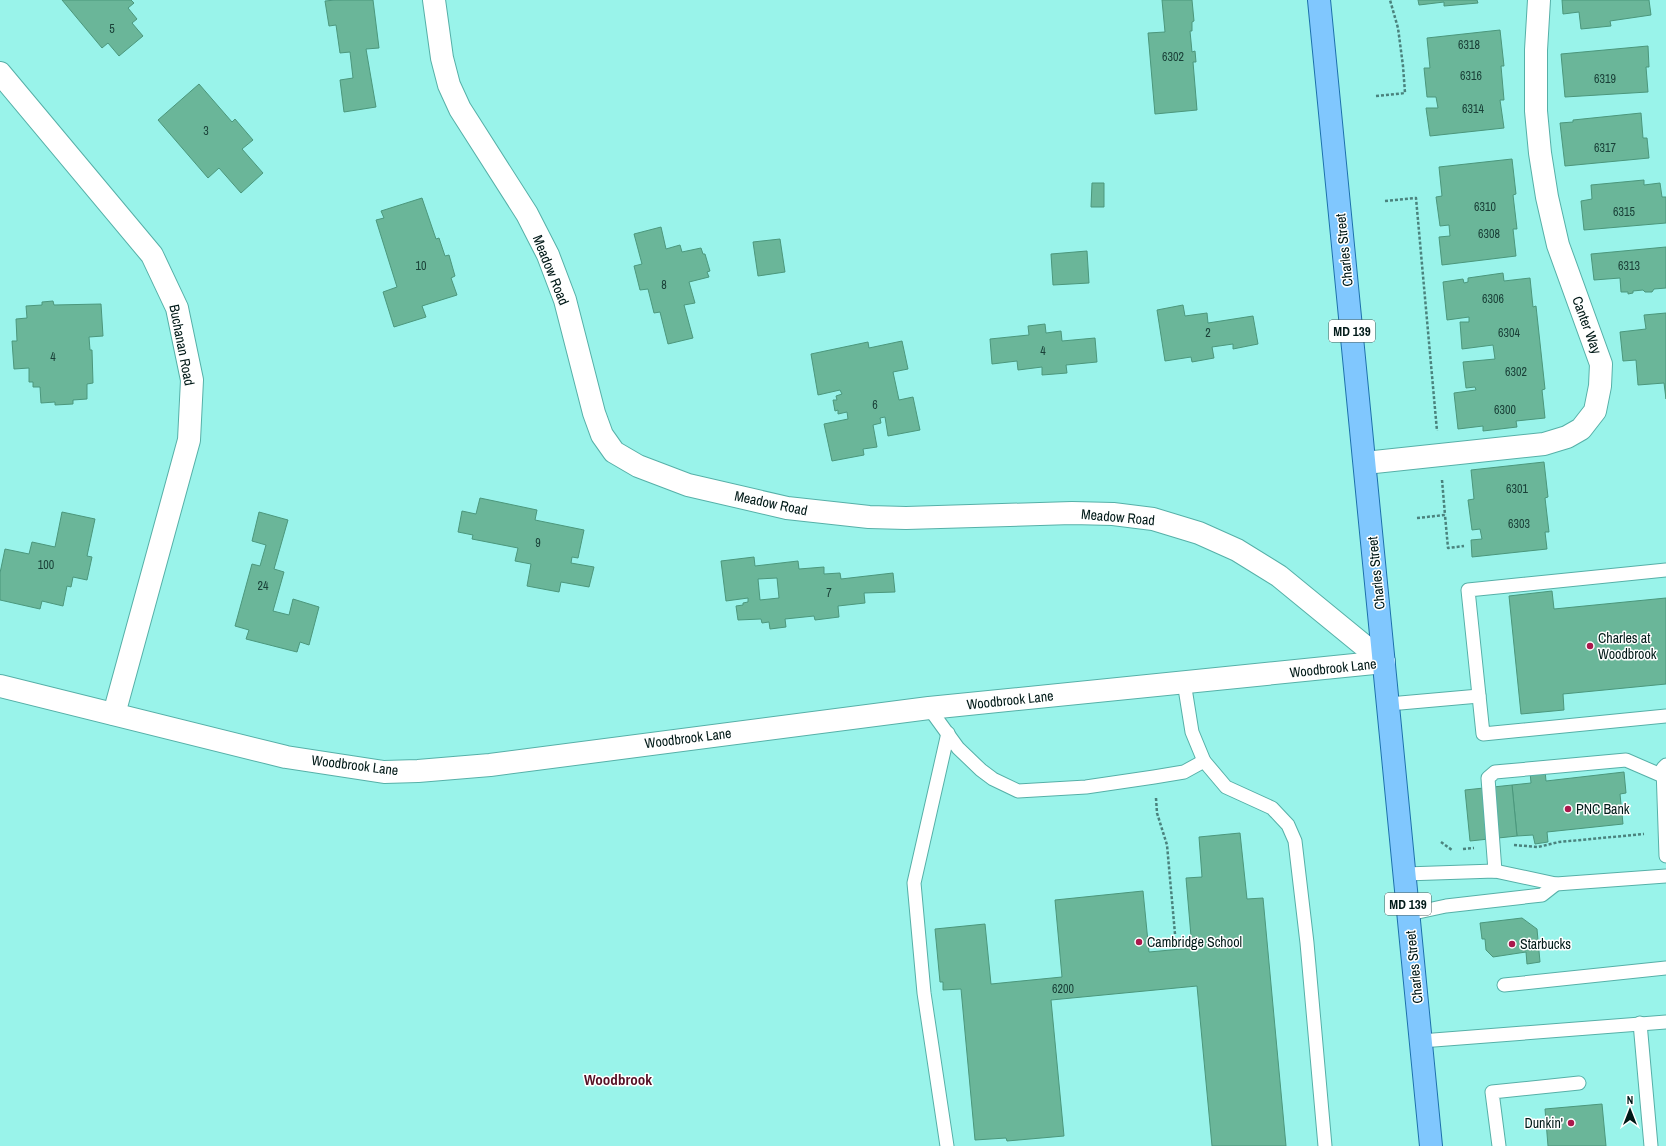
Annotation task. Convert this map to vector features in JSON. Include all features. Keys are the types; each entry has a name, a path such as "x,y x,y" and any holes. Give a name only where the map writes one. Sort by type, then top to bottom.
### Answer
{"main road":[{"name":"Charles Street","path":"1319,0 1431,1146"}],"street":[{"name":"Meadow Road","path":"434,0 442,58 449,85 460,109 526,214 548,255 565,300 594,413 602,435 614,452 638,466 688,485 787,508 869,517 906,518 1072,513 1113,514 1153,518 1199,533 1237,550 1279,576 1384,662"},
{"name":"Canter Way","path":"1365,463 1544,444 1567,437 1582,429 1595,411 1600,386 1601,364 1558,246 1542,168 1536,111 1535,82 1539,0"},
{"name":"Buchanan Road","path":"0,73 152,255 177,308 192,380 189,440 114,714"},
{"name":"Woodbrook Lane","path":"0,686 286,757 384,772 418,771 490,765 929,708 1384,662"}],"lane":[{"path":"1666,570 1468,590 1483,734 1666,716"},
{"path":"1184,682 1192,732 1204,761 1226,787 1272,808 1288,825 1295,841 1307,943 1325,1146"},
{"path":"1389,704 1479,696"},
{"path":"929,708 958,748 981,770 993,779 1018,791 1086,787 1154,777 1184,772 1204,761"},
{"path":"947,1146 924,993 914,883 948,733"},
{"path":"1495,871 1488,778 1495,772 1626,760 1664,771 1666,856"},
{"path":"1405,874 1495,871 1556,884 1666,876"},
{"path":"1409,914 1446,906 1542,895 1556,884"},
{"path":"1504,985 1666,968"},
{"path":"1421,1041 1666,1022"},
{"path":"1640,1023 1651,1146"},
{"path":"1499,1146 1492,1092 1579,1082"}],"path":[{"path":"1376,96 1405,93 1398,28 1390,0"},
{"path":"1385,201 1416,198 1448,548 1464,546"},
{"path":"1417,518 1445,515"},
{"path":"1154,777 1157,813 1166,845 1175,934"},
{"path":"1441,842 1451,850 1522,845 1538,847 1559,842 1627,835 1665,833"}],"building":[{"path":"62,0 131,0 134,3 128,8 137,19 132,23 143,36 119,56 108,43 102,48"},
{"path":"373,0 379,48 366,49 376,107 344,112 340,80 353,78 350,52 340,53 336,25 329,26 325,1"},
{"path":"1162,0 1192,0 1194,21 1192,22 1192,31 1190,31 1192,52 1195,51 1196,62 1193,62 1197,110 1155,114 1148,33 1165,32"},
{"path":"1418,0 1477,0 1478,3 1444,6 1444,2 1419,5"},
{"path":"1562,0 1649,0 1651,15 1610,21 1611,26 1581,29 1579,12 1563,14"},
{"path":"1500,30 1504,66 1501,66 1504,100 1500,100 1504,128 1430,136 1426,108 1438,108 1436,97 1427,97 1424,68 1430,68 1427,38"},
{"path":"1648,46 1649,67 1646,67 1648,92 1565,97 1561,54"},
{"path":"199,84 232,122 235,119 253,140 242,149 263,173 241,193 219,168 208,178 158,120"},
{"path":"1641,113 1643,138 1647,138 1649,158 1565,166 1560,123 1573,122 1573,120"},
{"path":"1512,159 1516,194 1513,195 1517,229 1513,229 1516,256 1442,265 1439,237 1450,236 1449,225 1440,226 1436,197 1442,196 1439,167"},
{"path":"1644,180 1644,185 1660,183 1662,197 1666,197 1666,223 1584,230 1581,201 1592,199 1591,185"},
{"path":"1092,183 1104,183 1104,207 1091,207"},
{"path":"422,198 436,239 439,238 445,256 449,255 455,276 451,278 457,295 422,306 426,317 394,327 383,292 397,287 376,220 384,218 381,211"},
{"path":"661,227 666,249 680,245 682,252 701,248 703,254 705,254 710,271 707,272 709,277 689,282 695,303 684,305 693,338 668,344 660,312 654,313 648,289 640,290 634,266 642,264 634,234"},
{"path":"780,239 785,272 758,276 753,242"},
{"path":"1666,247 1666,288 1654,289 1652,292 1645,292 1643,290 1633,291 1633,293 1628,294 1628,292 1621,292 1620,278 1594,280 1591,254"},
{"path":"1087,251 1089,283 1053,285 1051,254"},
{"path":"1503,273 1504,281 1530,278 1533,307 1536,306 1545,389 1542,390 1545,418 1516,421 1517,427 1483,431 1483,426 1458,429 1454,393 1476,390 1475,387 1466,388 1463,362 1495,359 1493,345 1462,349 1460,322 1469,322 1469,317 1447,320 1443,282 1463,279 1464,283 1468,282 1468,278"},
{"path":"53,301 54,305 101,304 103,336 89,337 90,350 92,350 93,383 87,384 87,399 73,400 73,404 55,405 55,402 41,403 40,387 33,387 33,382 29,382 29,368 14,369 12,341 17,341 16,319 27,318 26,306 42,305 42,302"},
{"path":"1183,305 1185,316 1207,313 1208,323 1253,316 1258,344 1233,349 1233,344 1212,347 1214,358 1192,362 1191,357 1165,361 1157,310"},
{"path":"1666,313 1666,399 1664,383 1638,385 1636,360 1623,361 1620,332 1646,329 1644,315"},
{"path":"1045,324 1046,333 1061,331 1062,341 1095,338 1097,362 1066,365 1067,373 1042,375 1042,367 1018,370 1017,361 992,364 990,339 1029,335 1028,326"},
{"path":"902,341 908,369 893,372 899,400 913,397 920,430 888,436 885,417 880,418 881,423 873,425 877,447 863,449 864,455 832,461 824,424 848,419 847,412 838,414 838,410 835,411 833,400 837,400 836,396 842,394 840,390 818,395 811,354 868,342 869,348"},
{"path":"1544,462 1548,497 1545,498 1549,532 1545,532 1547,549 1472,557 1471,540 1482,539 1480,529 1472,530 1468,500 1474,499 1471,470"},
{"path":"480,498 537,510 535,520 584,530 578,558 572,557 571,563 594,567 589,587 561,582 559,592 527,586 531,564 515,561 518,548 472,539 473,535 458,532 462,511 476,514"},
{"path":"62,512 95,519 87,556 92,557 87,580 73,577 71,587 67,586 63,606 42,601 40,609 0,600 0,573 5,549 29,554 32,542 55,547"},
{"path":"259,512 288,520 274,569 284,572 273,611 289,615 293,599 319,607 309,645 300,642 297,652 246,639 249,630 235,626 252,564 260,566 266,545 252,541"},
{"path":"754,557 755,566 798,561 799,569 824,567 824,574 840,573 841,579 893,573 895,592 864,593 865,603 838,606 839,617 815,620 814,616 785,619 786,627 770,629 769,622 762,623 761,619 738,620 736,606 743,605 743,603 748,602 748,598 726,601 721,561","holes":["777,578 779,598 760,600 758,579"]},
{"name":"Charles at Woodbrook","path":"1552,591 1554,609 1666,598 1666,684 1563,694 1564,710 1521,714 1509,596"},
{"name":"PNC Bank","path":"1545,770 1546,781 1624,772 1626,793 1620,794 1623,824 1547,832 1548,842 1535,844 1533,835 1517,836 1512,785 1531,783 1530,772"},
{"path":"1512,785 1517,836 1470,841 1465,790"},
{"name":"Cambridge School","path":"1240,833 1247,899 1263,898 1286,1146 1212,1146 1197,986 1051,1000 1064,1136 1007,1141 1006,1138 975,1140 961,989 943,990 943,982 940,982 935,929 985,924 991,984 1062,977 1055,900 1143,891 1149,952 1192,948 1186,878 1202,877 1199,837"},
{"name":"Starbucks","path":"1522,918 1537,929 1540,962 1527,964 1526,952 1493,957 1486,950 1485,939 1482,939 1480,923"},
{"path":"1602,1104 1606,1146 1548,1146 1545,1109"}],"place":[{"name":"Charles at Woodbrook","path":"1590,646"},
{"name":"PNC Bank","path":"1568,809"},
{"name":"Cambridge School","path":"1139,942"},
{"name":"Starbucks","path":"1512,944"},
{"name":"Dunkin'","path":"1571,1123"}],"district":[{"name":"Woodbrook","path":"618,1079"}]}
